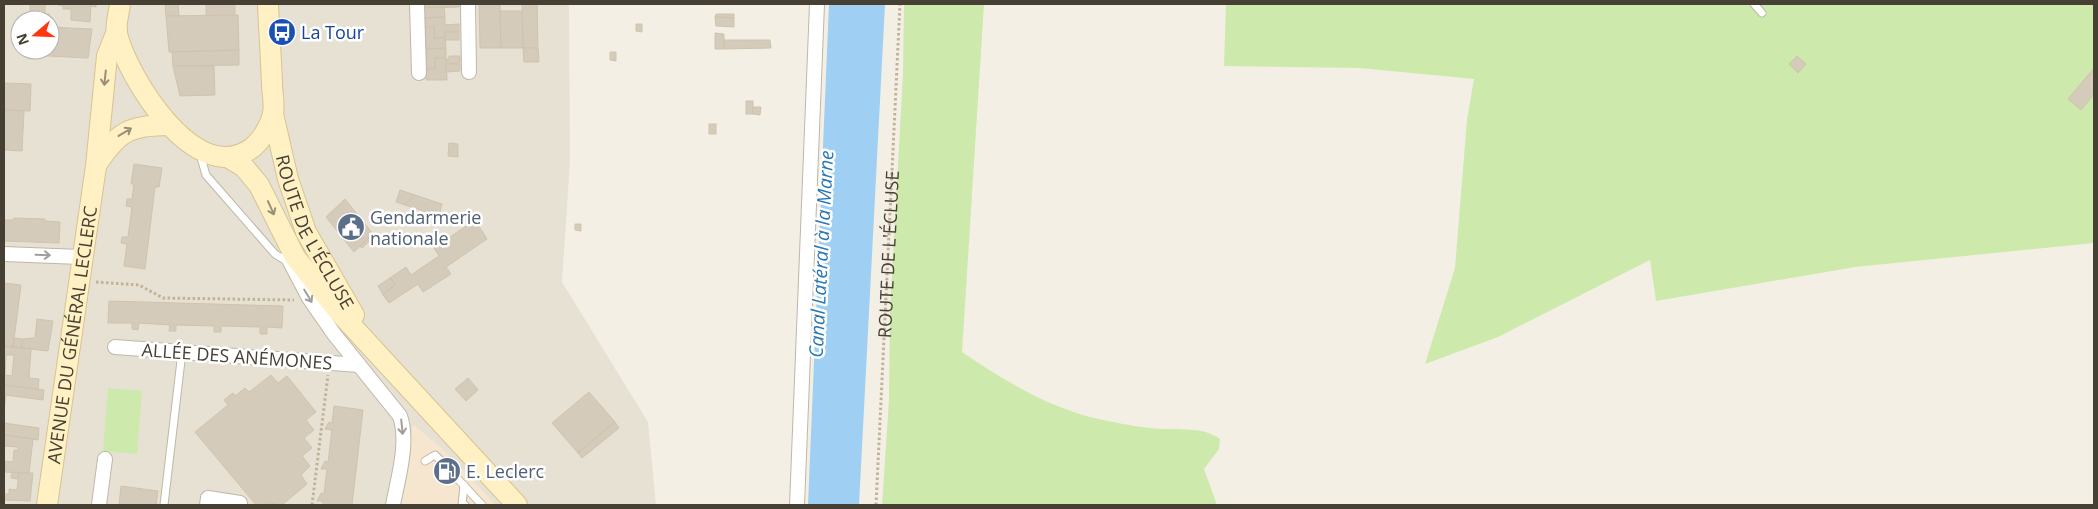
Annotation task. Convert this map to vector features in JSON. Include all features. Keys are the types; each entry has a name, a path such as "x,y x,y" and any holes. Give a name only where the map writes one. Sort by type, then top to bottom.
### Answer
{"main road":[{"name":"AVENUE DU GÉNÉRAL LECLERC","path":"48,504 81,257 96,166 107,56 116,31 120,4"},
{"name":"ROUTE DE L'ÉCLUSE","path":"268,4 273,114 288,179 306,232 370,346"},
{"path":"116,31 138,84 169,125 198,149 229,158 246,153 262,138 273,114"},
{"path":"96,166 119,136 132,128 169,125"},
{"name":"ROUTE DE L'ÉCLUSE","path":"229,158 244,167 259,185 297,265 514,504"},
{"path":"259,185 288,179"}],"street":[{"path":"418,4 419,73"},
{"path":"468,4 470,72"},
{"path":"797,505 817,4"},
{"path":"4,254 81,257"},
{"path":"297,265 309,298 400,416 403,425 402,448 393,505"},
{"name":"ALLÉE DES ANÉMONES","path":"114,347 359,365"},
{"path":"98,505 105,459"},
{"path":"207,505 208,498 240,502 240,505"}],"lane":[{"path":"1754,4 1762,13"},
{"path":"198,149 206,175 275,254 297,265"},
{"path":"164,505 182,352"},
{"path":"425,461 435,455 444,464"},
{"path":"455,476 482,505"},
{"path":"464,485 462,505 465,505"}],"path":[{"name":"ROUTE DE L'ÉCLUSE","path":"876,505 900,4"},
{"path":"78,281 139,285 162,298 282,301 309,298"},
{"path":"312,505 329,362"}],"shaded area":[{"path":"4,4 569,4 570,161 562,282 648,422 656,505 4,505"},
{"path":"413,424 445,451 496,505 400,505"}],"green space":[{"path":"904,4 984,4 962,352 1025,391 1076,413 1136,426 1196,430 1220,439 1219,449 1204,469 1217,505 882,505 889,400 890,311 903,74"},
{"path":"1226,4 2094,4 2094,243 1855,267 1656,301 1650,260 1498,337 1425,364 1455,268 1467,120 1474,79 1360,68 1224,66"},
{"path":"108,388 142,391 137,454 103,451"}],"water":[{"name":"Canal Latéral à la Marne","path":"829,4 885,4 859,505 808,505"}],"building":[{"path":"30,4 45,4 45,10 30,10"},
{"path":"54,4 96,4 96,7 91,6 90,22 71,20 71,9 63,9 63,6"},
{"path":"165,4 178,4 179,16 166,16"},
{"path":"206,4 235,4 235,15 206,16"},
{"path":"424,4 459,4 459,7 424,8"},
{"path":"479,4 500,4 501,48 480,48"},
{"path":"522,4 537,4 538,48 523,48"},
{"path":"444,7 445,17 425,18 424,8"},
{"path":"500,11 522,11 523,48 501,48"},
{"path":"716,14 734,14 734,18 715,17"},
{"path":"238,15 239,50 169,52 166,16"},
{"path":"445,17 445,25 459,24 459,32 445,32 445,38 434,38 434,27 425,27 425,18"},
{"path":"715,17 734,18 734,27 716,26"},
{"path":"636,24 642,24 642,32 636,31"},
{"path":"60,27 92,29 88,58 60,57"},
{"path":"425,27 434,27 434,38 445,38 446,48 426,49"},
{"path":"445,32 459,32 459,40 445,40"},
{"path":"715,33 724,34 724,49 715,49"},
{"path":"724,40 770,40 771,48 724,49"},
{"path":"446,48 446,58 435,58 435,69 426,69 426,49"},
{"path":"523,48 538,48 539,62 524,62"},
{"path":"239,50 239,65 173,66 172,52"},
{"path":"610,52 616,52 616,61 610,60"},
{"path":"449,56 460,56 460,63 446,64 446,59 449,59"},
{"path":"1797,56 1806,64 1798,73 1789,64"},
{"path":"435,58 446,58 447,80 426,80 426,69 435,69"},
{"path":"446,64 460,64 460,71 446,72"},
{"path":"173,66 214,66 215,95 180,96"},
{"path":"2094,68 2094,94 2081,110 2068,99"},
{"path":"4,83 31,84 30,111 4,110"},
{"path":"746,101 753,101 753,114 746,114"},
{"path":"753,107 761,107 760,115 753,114"},
{"path":"4,110 24,111 22,151 4,150"},
{"path":"709,124 716,124 716,134 709,134"},
{"path":"449,143 458,144 458,157 448,156"},
{"path":"134,164 162,168 159,187 155,187 145,269 124,266 127,244 121,243 122,237 128,237 132,207 126,206 127,199 132,199 134,184 131,184"},
{"path":"400,190 415,195 405,205 396,202"},
{"path":"415,195 442,204 439,216 405,205"},
{"name":"Gendarmerie nationale","path":"345,199 373,234 354,252 326,217"},
{"path":"14,218 45,219 45,221 60,222 59,243 4,241 4,220 13,220"},
{"path":"475,220 487,239 446,267 451,274 423,292 418,284 389,303 383,295 395,284 390,278 406,267 411,275 439,256 434,248"},
{"path":"575,224 581,224 581,231 575,230"},
{"path":"373,234 375,236 362,248 360,246"},
{"path":"390,278 395,284 383,295 378,286"},
{"path":"4,283 21,285 13,347 4,346"},
{"path":"109,301 283,306 282,328 267,327 267,334 260,334 260,327 221,326 221,332 214,332 214,326 176,325 176,331 169,331 170,325 139,323 138,330 132,329 132,323 108,323"},
{"path":"37,319 53,321 48,351 21,348 23,339 35,338"},
{"path":"14,338 23,339 21,348 13,347"},
{"path":"4,346 31,349 29,378 39,379 38,390 4,385","holes":["6,355 14,355 12,376 5,375"]},
{"path":"271,375 278,383 287,376 316,412 306,420 314,430 304,438 312,448 302,456 310,466 301,475 307,484 282,505 269,503 256,505 195,432 228,405 224,400 233,393 235,396 245,388 249,392"},
{"path":"468,378 478,390 466,401 455,389"},
{"path":"4,385 44,390 43,400 6,395 4,410"},
{"path":"589,392 615,422 578,453 552,423"},
{"path":"334,406 363,410 352,505 323,505 323,501 317,501 321,493 324,494 327,469 321,469 325,461 328,462 332,430 325,429 329,422 332,423"},
{"path":"615,422 619,428 582,458 578,453"},
{"path":"4,423 39,428 38,440 4,435"},
{"path":"4,435 33,439 29,473 4,472 4,461 13,462 14,450 18,450 18,447 4,446"},
{"path":"447,460 459,473 451,480 439,468"},
{"path":"12,472 19,473 18,479 11,478"},
{"path":"19,473 33,473 30,501 4,500 4,494 9,494 9,489 17,490"},
{"path":"121,486 158,491 156,505 119,505"}],"place":[{"name":"La Tour","path":"282,32"},
{"name":"Gendarmerie nationale","path":"351,227"},
{"name":"E. Leclerc","path":"447,471"}]}
